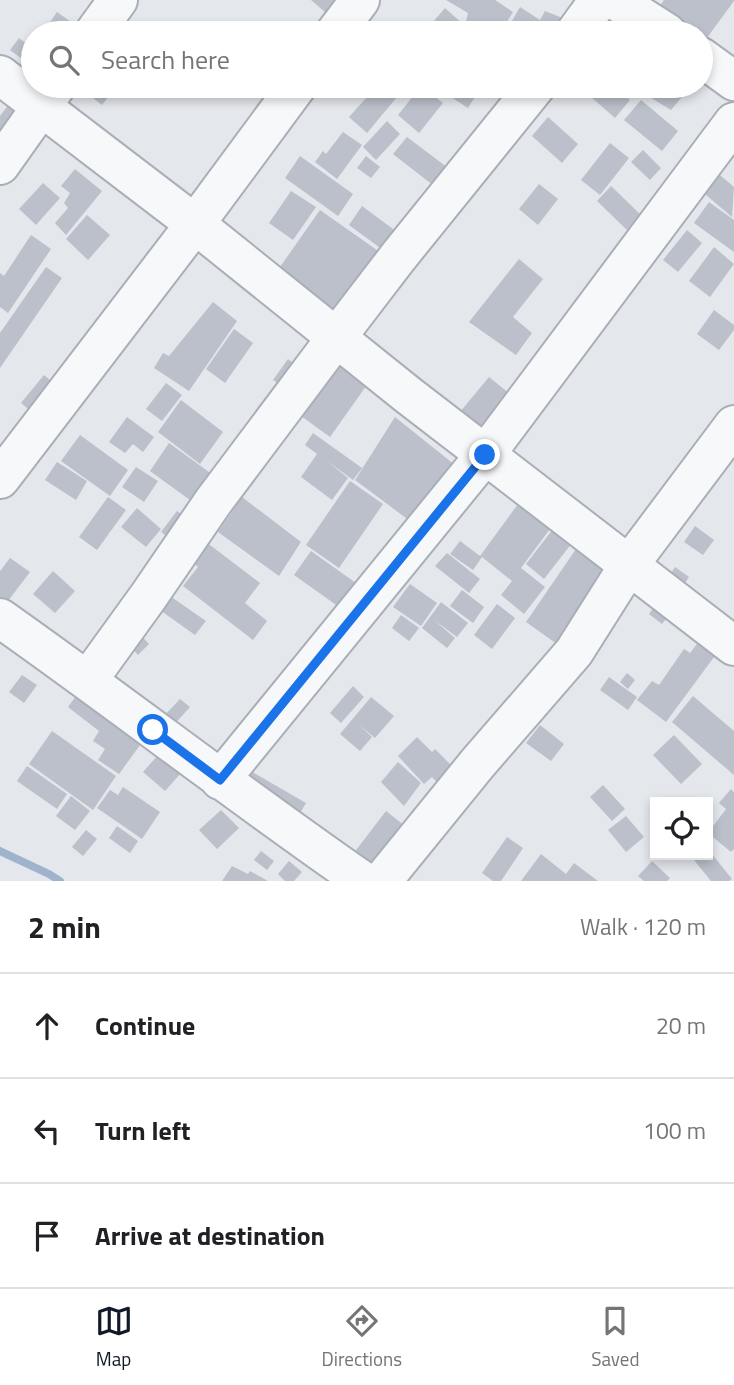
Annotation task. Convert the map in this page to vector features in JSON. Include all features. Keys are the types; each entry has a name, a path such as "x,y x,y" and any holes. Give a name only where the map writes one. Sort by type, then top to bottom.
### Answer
{"street":[{"path":"103,21 118,0"},
{"path":"344,21 360,0"},
{"path":"584,21 599,0"},
{"path":"614,0 648,21"},
{"path":"713,66 734,81"},
{"path":"0,75 21,84"},
{"path":"0,165 47,98"},
{"path":"52,98 195,224 336,338 734,646"},
{"path":"0,479 288,98"},
{"path":"88,680 213,502 336,338 526,98"},
{"path":"220,780 485,455 734,122"},
{"path":"383,881 477,764 574,652 629,565 734,425"},
{"path":"0,618 88,680 220,780 363,881"}],"building":[{"path":"311,0 338,0 326,13"},
{"path":"446,0 495,0 513,12 507,21 466,21 468,13"},
{"path":"664,0 734,0 713,30 713,21 661,21 653,15"},
{"path":"520,7 540,20 545,11 566,21 512,21"},
{"path":"445,8 459,21 434,21"},
{"path":"57,12 70,21 51,21"},
{"path":"19,38 21,40 21,58 10,50"},
{"path":"93,98 108,98 102,105"},
{"path":"366,98 396,98 367,133 349,117"},
{"path":"411,98 437,98 443,103 419,133 398,115"},
{"path":"453,98 474,98 468,108"},
{"path":"592,98 630,100 615,118"},
{"path":"651,98 681,98 671,110"},
{"path":"641,100 678,131 662,151 624,120"},
{"path":"9,104 25,116 0,149 0,116"},
{"path":"548,117 578,144 562,163 532,136"},
{"path":"387,121 400,134 376,160 363,147"},
{"path":"343,132 362,145 337,179 315,162 323,151 326,154"},
{"path":"407,137 448,168 434,186 393,154"},
{"path":"610,143 629,158 600,195 581,180"},
{"path":"643,150 661,168 650,180 631,162"},
{"path":"300,156 353,194 338,216 285,178"},
{"path":"366,156 380,167 371,178 357,168"},
{"path":"75,169 102,191 66,235 55,223 68,208 64,203 70,193 61,186"},
{"path":"714,170 734,187 732,217 699,189"},
{"path":"43,183 60,198 36,225 19,209"},
{"path":"539,184 558,199 538,225 519,209"},
{"path":"611,186 643,217 629,232 597,201"},
{"path":"291,191 316,207 293,240 269,223"},
{"path":"709,202 734,220 734,252 694,223"},
{"path":"362,206 401,235 387,253 349,225"},
{"path":"320,210 391,260 344,327 273,277"},
{"path":"87,215 110,235 88,260 66,239"},
{"path":"687,230 702,243 678,272 663,260"},
{"path":"31,235 51,249 8,313 0,307 0,273 4,276"},
{"path":"714,247 734,264 710,297 689,281"},
{"path":"519,259 543,279 513,317 532,333 516,355 469,322"},
{"path":"46,267 62,278 0,368 0,333"},
{"path":"213,302 237,321 189,391 154,368 163,353 169,356"},
{"path":"714,310 734,325 734,330 719,350 697,334"},
{"path":"234,329 253,343 225,383 206,369"},
{"path":"288,359 300,368 285,388 273,380"},
{"path":"340,361 369,382 330,437 301,416"},
{"path":"44,375 57,386 34,414 21,403"},
{"path":"489,377 516,399 482,440 455,418"},
{"path":"166,383 182,395 162,421 146,409"},
{"path":"181,400 223,432 200,464 158,432"},
{"path":"127,417 154,437 143,452 133,444 125,453 109,442"},
{"path":"395,417 455,465 414,524 355,480"},
{"path":"313,433 362,468 353,480 327,461 348,478 332,500 301,477 317,454 305,445"},
{"path":"80,435 128,470 110,496 61,461"},
{"path":"169,443 220,480 201,508 150,471"},
{"path":"57,462 87,481 76,500 45,480"},
{"path":"136,467 158,481 144,502 122,487"},
{"path":"350,481 383,504 339,568 306,545"},
{"path":"108,497 126,510 97,550 79,537"},
{"path":"242,497 301,542 279,576 218,532"},
{"path":"518,504 550,529 521,568 545,587 524,614 501,595 512,581 482,557 473,570 450,554 460,541 480,556"},
{"path":"137,508 161,529 146,547 121,527"},
{"path":"177,511 200,528 184,549 161,532"},
{"path":"695,526 714,540 703,555 684,542"},
{"path":"553,529 572,543 544,579 526,564"},
{"path":"206,542 260,583 245,603 267,621 253,640 183,586 198,567 192,562"},
{"path":"576,549 614,576 564,649 526,622"},
{"path":"311,551 356,583 339,607 294,575"},
{"path":"447,553 480,579 469,593 435,566"},
{"path":"10,558 30,572 5,605 0,601 0,571"},
{"path":"675,567 689,577 682,588 668,578"},
{"path":"53,571 75,591 55,613 33,594"},
{"path":"410,584 437,603 421,626 393,607"},
{"path":"462,590 484,607 473,623 450,606"},
{"path":"167,594 206,621 195,635 157,608"},
{"path":"441,602 468,623 457,637 434,620 455,638 447,648 422,628"},
{"path":"497,604 515,618 492,649 474,635"},
{"path":"654,607 667,618 662,624 649,614"},
{"path":"401,615 419,628 409,641 392,628"},
{"path":"136,630 149,644 138,655 125,641"},
{"path":"700,640 717,653 666,722 637,700 652,681 659,685 684,649 690,653"},
{"path":"627,673 635,680 628,689 620,682"},
{"path":"22,675 37,685 24,703 9,692"},
{"path":"609,677 637,697 628,710 600,690"},
{"path":"353,686 364,697 341,723 330,713"},
{"path":"78,693 143,741 119,774 98,760 105,749 93,741 99,731 68,707"},
{"path":"693,696 734,731 734,775 672,722"},
{"path":"371,697 394,716 375,738 359,725 372,737 360,751 340,734"},
{"path":"180,699 190,707 171,728 161,719"},
{"path":"540,725 564,744 551,761 526,743"},
{"path":"52,731 116,776 93,810 29,764"},
{"path":"674,735 702,764 681,784 653,755"},
{"path":"417,737 432,752 435,749 457,771 441,787 432,777 424,784 398,756"},
{"path":"159,754 181,773 165,791 143,772"},
{"path":"398,762 421,783 404,806 381,782"},
{"path":"27,766 67,794 57,809 17,781"},
{"path":"249,770 306,803 296,820 239,787"},
{"path":"603,785 625,809 612,821 590,797"},
{"path":"123,787 160,812 142,839 97,808 110,790 118,795"},
{"path":"731,789 734,792 734,849 731,852 713,837 713,826 726,809 719,803"},
{"path":"71,796 90,811 75,830 56,816"},
{"path":"221,810 239,828 217,849 199,830"},
{"path":"386,811 410,830 371,880 347,862"},
{"path":"626,816 644,837 626,852 608,830"},
{"path":"117,826 138,841 130,853 109,838"},
{"path":"86,830 97,839 83,856 72,847"},
{"path":"507,837 523,848 501,881 493,881 482,873"},
{"path":"261,851 274,861 267,870 254,860"},
{"path":"541,854 566,874 574,863 598,881 521,881"},
{"path":"713,855 732,879 711,881 694,860 713,860"},
{"path":"289,861 302,872 294,881 285,881 278,874"},
{"path":"652,861 670,878 667,881 644,881 638,876"},
{"path":"232,866 248,874 250,871 268,881 222,881"}],"waterway":[{"path":"0,851 60,881"}],"route":[{"path":"153,730 220,780 485,455"}]}
